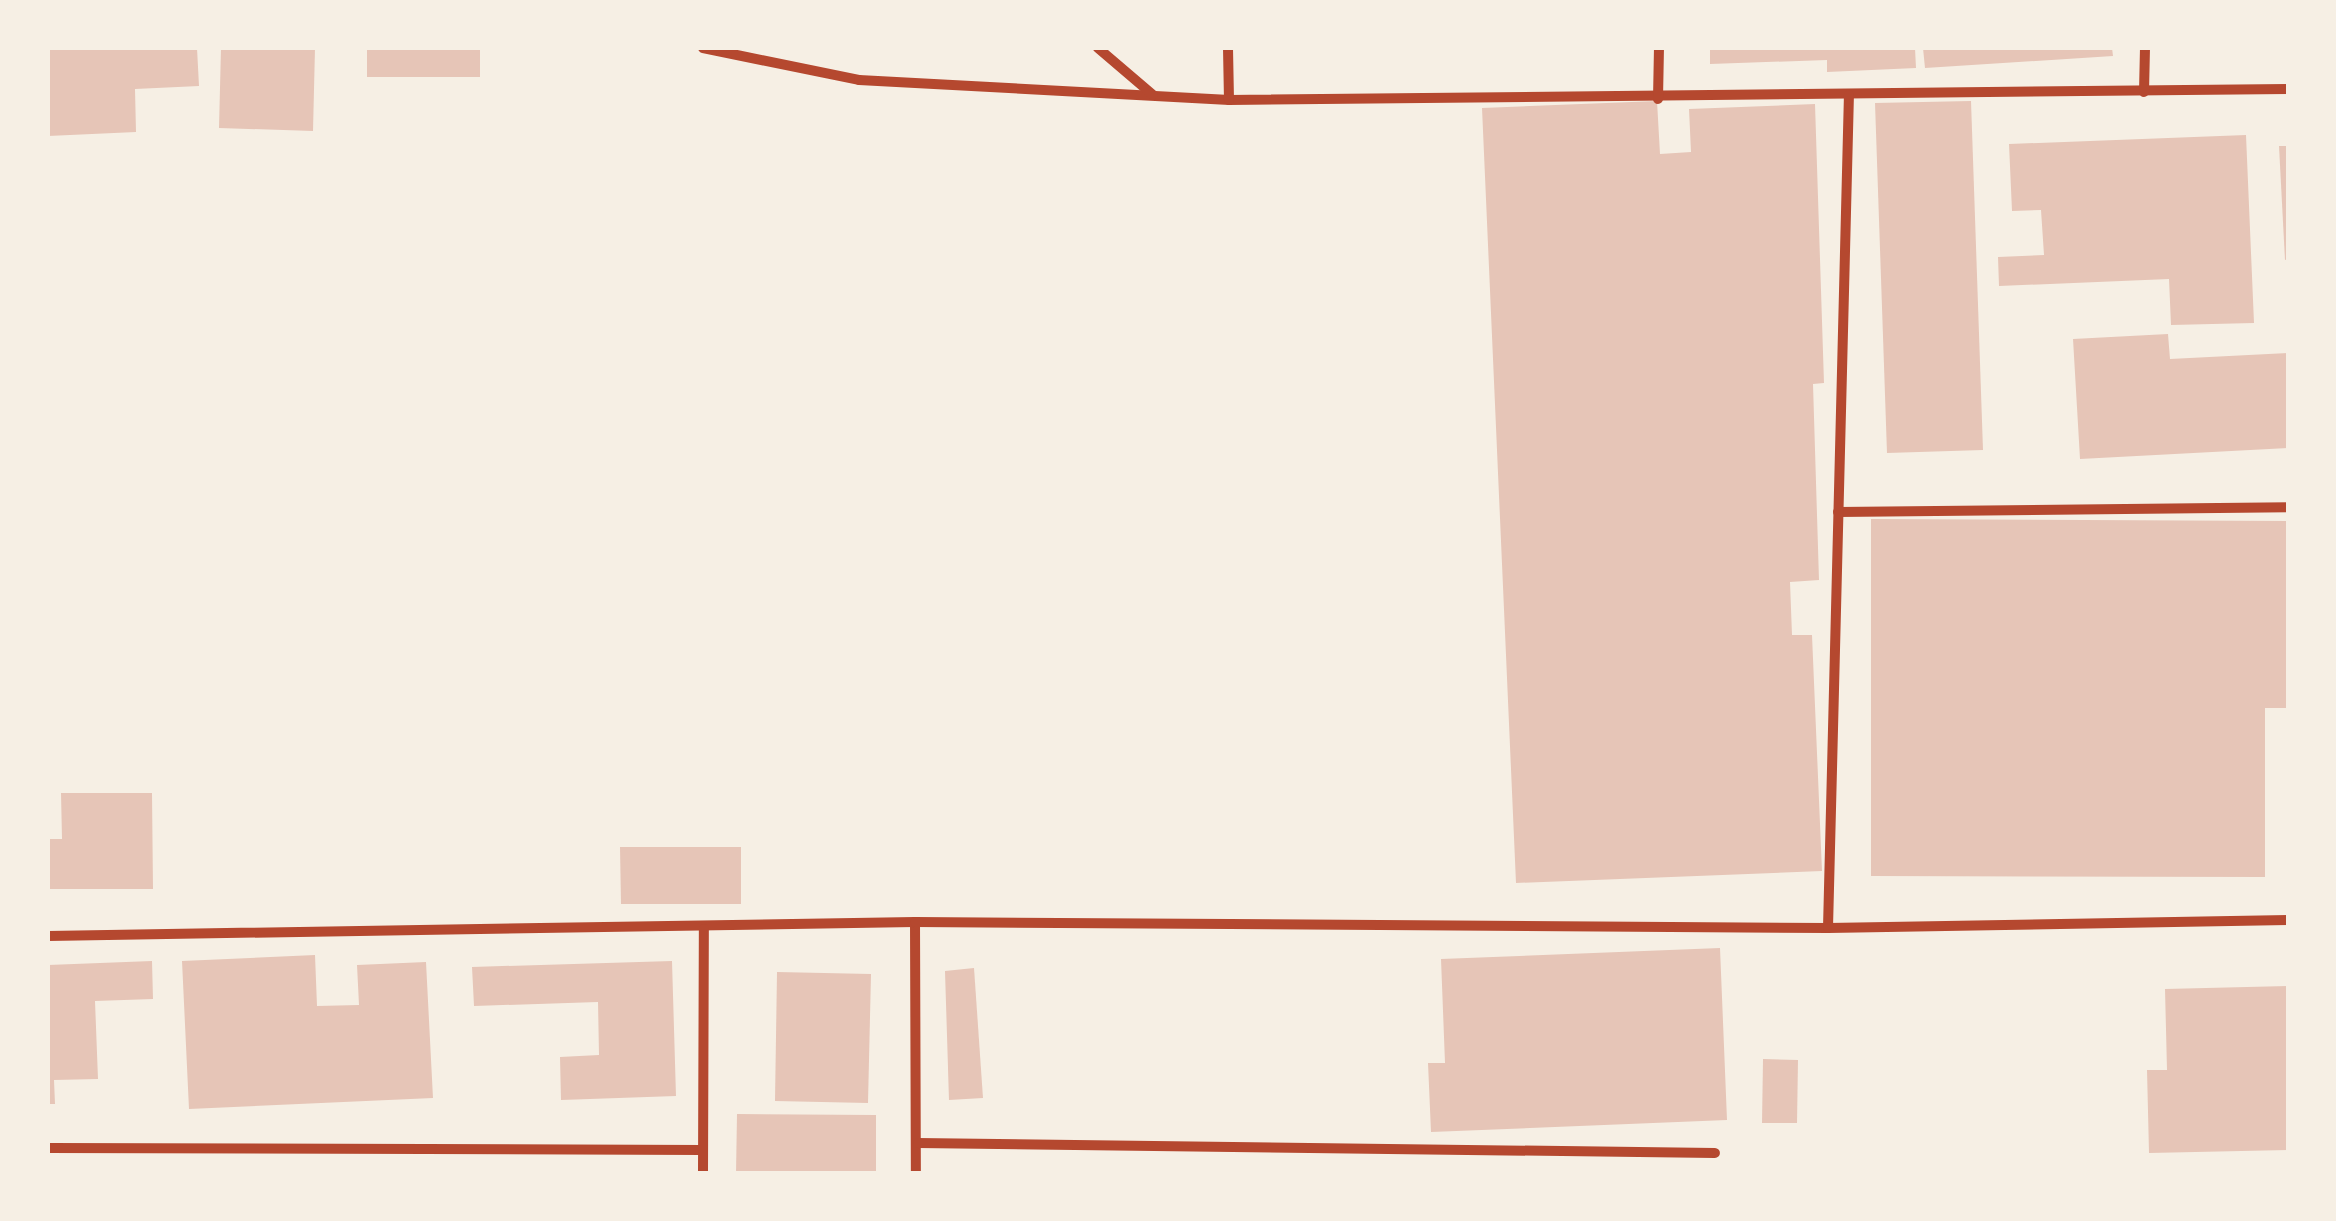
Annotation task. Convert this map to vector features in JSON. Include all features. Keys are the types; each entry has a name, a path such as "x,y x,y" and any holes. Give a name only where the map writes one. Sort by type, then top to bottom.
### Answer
{"street":[{"path":"703,48 859,80 1229,100 1658,99 2288,90"},
{"path":"1098,48 1154,95"},
{"path":"1228,48 1229,100"},
{"path":"1658,99 1659,48"},
{"path":"2144,92 2145,48"},
{"path":"1828,928 1848,95"},
{"path":"1838,512 2288,507"},
{"path":"48,936 704,929 915,922 1828,928 2288,920"},
{"path":"915,922 916,1174"},
{"path":"703,1174 704,929"},
{"path":"918,1143 1715,1153"},
{"path":"48,1148 703,1150"}],"building":[{"path":"48,48 197,48 199,86 135,89 136,132 48,136"},
{"path":"221,48 315,48 313,131 219,128"},
{"path":"367,48 480,48 480,77 367,77"},
{"path":"1710,48 1915,48 1916,68 1827,72 1827,60 1710,64"},
{"path":"1923,48 2112,48 2113,56 1925,68"},
{"path":"1657,101 1660,154 1691,152 1689,109 1815,104 1824,383 1813,384 1819,580 1790,582 1792,635 1812,635 1822,871 1516,883 1482,108"},
{"path":"1971,101 1983,450 1887,453 1875,103"},
{"path":"2246,135 2254,323 2171,325 2169,279 1999,286 1998,257 2044,255 2041,210 2012,211 2009,144"},
{"path":"2279,146 2288,146 2285,260"},
{"path":"2168,334 2170,359 2288,353 2288,448 2080,459 2073,339"},
{"path":"1871,519 2288,521 2288,708 2265,708 2265,877 1871,876"},
{"path":"61,793 152,793 153,889 48,889 48,839 62,839"},
{"path":"620,847 741,847 741,904 621,904"},
{"path":"1720,948 1727,1120 1431,1132 1428,1063 1445,1063 1441,959"},
{"path":"315,955 317,1006 359,1005 357,965 426,962 433,1098 189,1109 182,961"},
{"path":"152,961 153,999 95,1001 98,1079 54,1080 55,1104 48,1104 48,965"},
{"path":"672,961 676,1096 561,1100 560,1057 599,1055 598,1002 474,1006 472,967"},
{"path":"974,968 983,1098 949,1100 945,971"},
{"path":"777,972 871,974 868,1103 775,1101"},
{"path":"2288,986 2288,1150 2149,1153 2147,1070 2167,1070 2165,989"},
{"path":"1763,1059 1798,1060 1797,1123 1762,1123"},
{"path":"737,1114 876,1115 876,1174 736,1174"}]}
